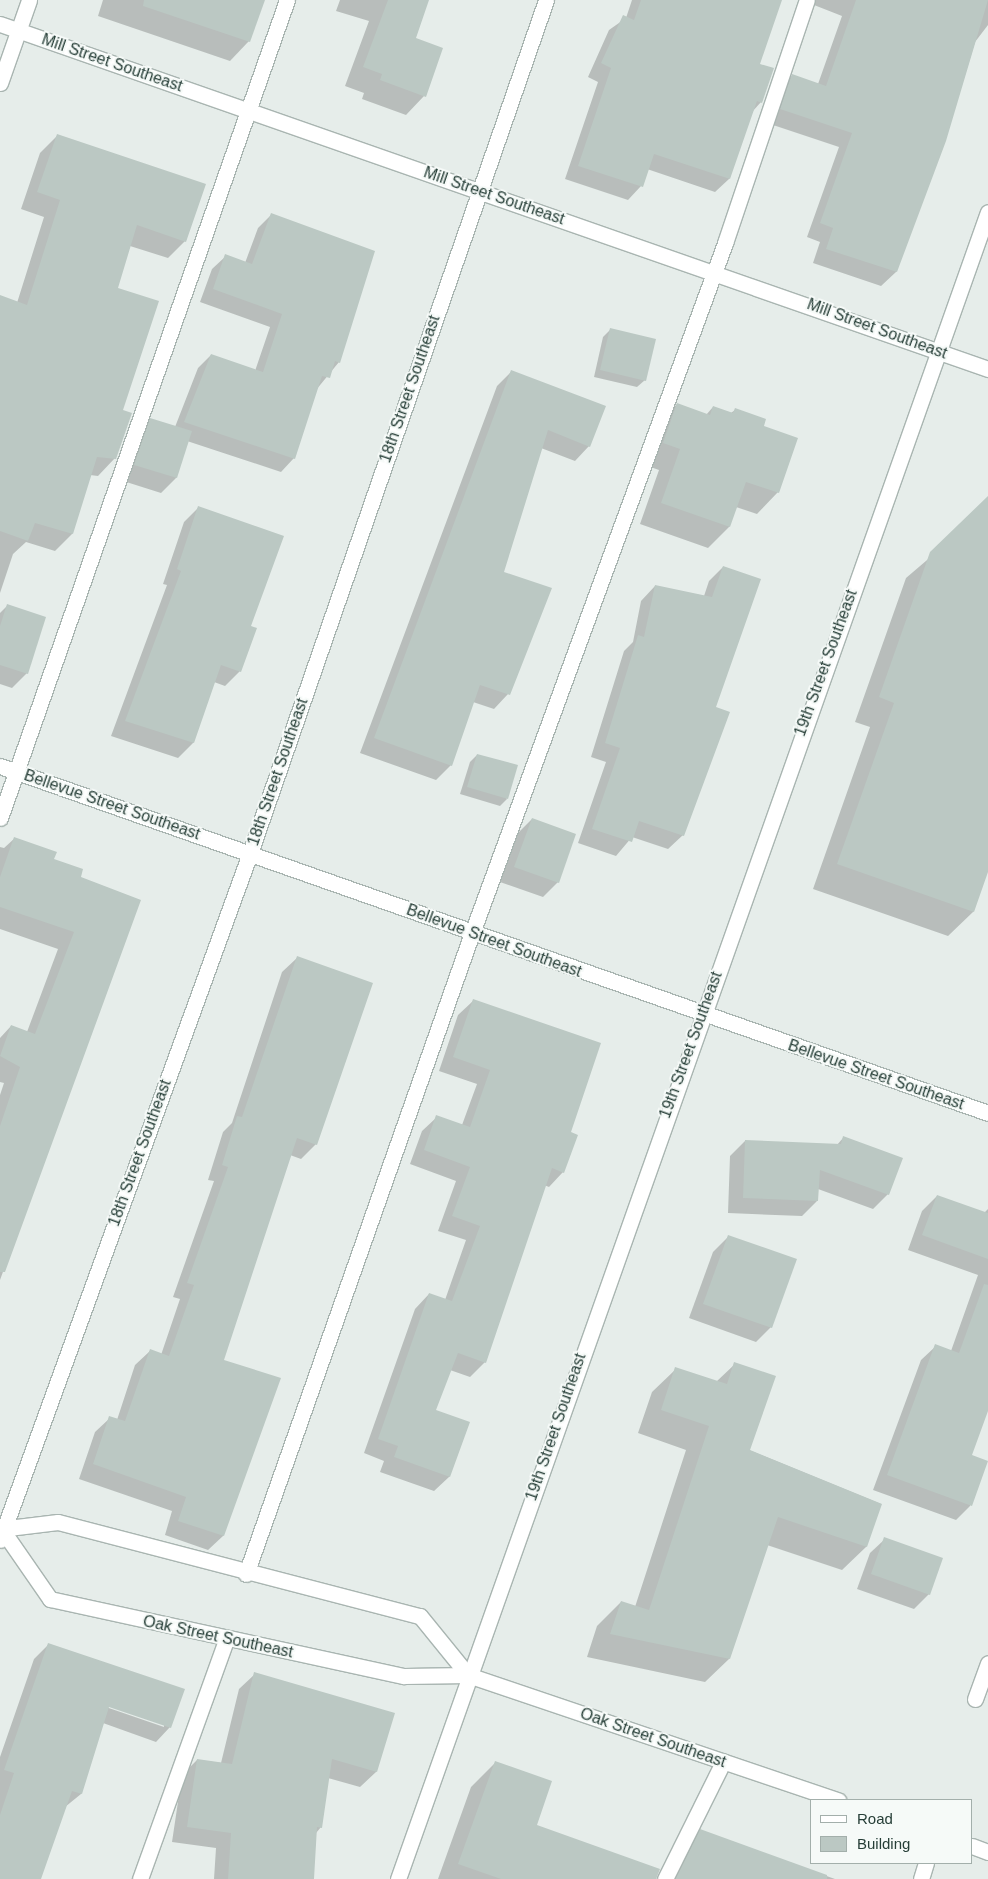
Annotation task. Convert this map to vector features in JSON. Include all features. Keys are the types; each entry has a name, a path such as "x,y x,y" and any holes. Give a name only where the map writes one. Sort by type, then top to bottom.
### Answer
{"street":[{"path":"0,83 29,0"},
{"path":"0,818 287,0"},
{"name":"18th Street Southeast","path":"1,1533 250,853 546,0"},
{"path":"246,1574 472,933 714,270 806,0"},
{"name":"Mill Street Southeast","path":"0,24 479,191 714,270 988,369"},
{"name":"19th Street Southeast","path":"398,1879 468,1675 988,212"},
{"name":"Bellevue Street Southeast","path":"0,766 250,853 702,1015 988,1113"},
{"path":"1,1533 58,1522 246,1574 420,1616 468,1675"},
{"name":"Oak Street Southeast","path":"1,1533 50,1599 226,1640 404,1676 468,1675 835,1799"},
{"path":"140,1879 226,1640"},
{"path":"975,1698 988,1663"},
{"path":"665,1879 723,1762"},
{"path":"973,1846 988,1852"},
{"path":"920,1879 926,1864"}],"building":[{"path":"144,0 265,0 250,42 143,6"},
{"path":"388,0 429,0 416,38 443,48 426,97 380,80 382,74 363,67"},
{"path":"641,0 782,0 760,64 774,68 762,103 757,101 730,179 654,154 643,187 578,166 611,68 601,63 623,15 634,20"},
{"path":"856,0 988,0 946,141 897,272 826,249 833,228 820,223 852,133 780,109 792,74 826,86"},
{"path":"57,134 206,184 186,242 137,225 118,288 159,301 123,410 132,413 116,459 97,457 73,534 35,523 28,541 0,531 0,295 27,305 60,200 37,192"},
{"path":"271,213 375,251 340,363 335,361 330,378 322,376 295,459 184,422 211,354 263,372 282,314 213,289 225,254 252,264"},
{"path":"610,328 656,339 646,381 600,370"},
{"path":"511,370 606,406 590,447 548,430 504,572 552,588 510,695 480,685 452,766 374,738"},
{"path":"677,403 710,415 713,406 733,413 735,408 766,419 764,426 798,438 779,493 746,482 730,527 661,503 680,449 663,443"},
{"path":"150,418 192,431 177,478 134,465"},
{"path":"988,496 988,872 974,912 837,864 894,703 879,697 930,552"},
{"path":"198,506 284,536 251,626 257,628 241,672 221,665 194,743 125,721 181,571 177,569"},
{"path":"723,566 761,579 716,707 730,712 684,836 639,821 632,842 592,829 620,748 605,743 638,635 644,637 655,585 712,597"},
{"path":"7,604 46,617 28,674 0,665 0,626"},
{"path":"477,754 518,765 508,799 467,787"},
{"path":"532,818 576,834 559,883 514,867"},
{"path":"14,837 57,852 54,859 83,869 81,877 141,900 5,1272 0,1272 0,1126 20,1067 0,1056 11,1025 35,1034 74,932 0,907 0,877"},
{"path":"297,956 373,983 317,1145 297,1138 224,1360 281,1378 224,1536 178,1521 186,1497 93,1464 109,1416 125,1421 150,1349 169,1356 194,1285 187,1283 228,1167 222,1165 237,1116 242,1117"},
{"path":"473,999 601,1043 571,1132 578,1135 564,1173 552,1168 486,1363 458,1353 436,1410 470,1422 450,1477 394,1457 398,1446 378,1439 429,1293 452,1301 480,1226 452,1216 470,1167 424,1150 436,1115 470,1127 490,1070 453,1057"},
{"path":"843,1136 903,1158 889,1195 820,1170 818,1201 743,1198 745,1140 841,1144"},
{"path":"937,1195 988,1213 988,1259 922,1235"},
{"path":"728,1235 797,1259 772,1328 703,1304"},
{"path":"984,1284 988,1285 988,1411 972,1455 988,1461 972,1506 887,1475 935,1344 959,1353"},
{"path":"734,1362 776,1376 750,1450 882,1504 867,1547 778,1517 730,1659 610,1634 621,1601 649,1610 709,1426 661,1410 675,1367 727,1384"},
{"path":"884,1537 943,1558 930,1595 871,1574"},
{"path":"48,1643 185,1689 171,1728 109,1707 82,1794 72,1791 41,1879 0,1879 0,1815 14,1773 4,1770"},
{"path":"254,1672 395,1713 377,1772 332,1759 322,1828 317,1827 314,1879 228,1879 231,1833 187,1827 197,1759 232,1764"},
{"path":"495,1761 552,1781 537,1825 660,1869 656,1879 501,1879 458,1864"},
{"path":"700,1829 827,1875 827,1879 675,1879"}]}
